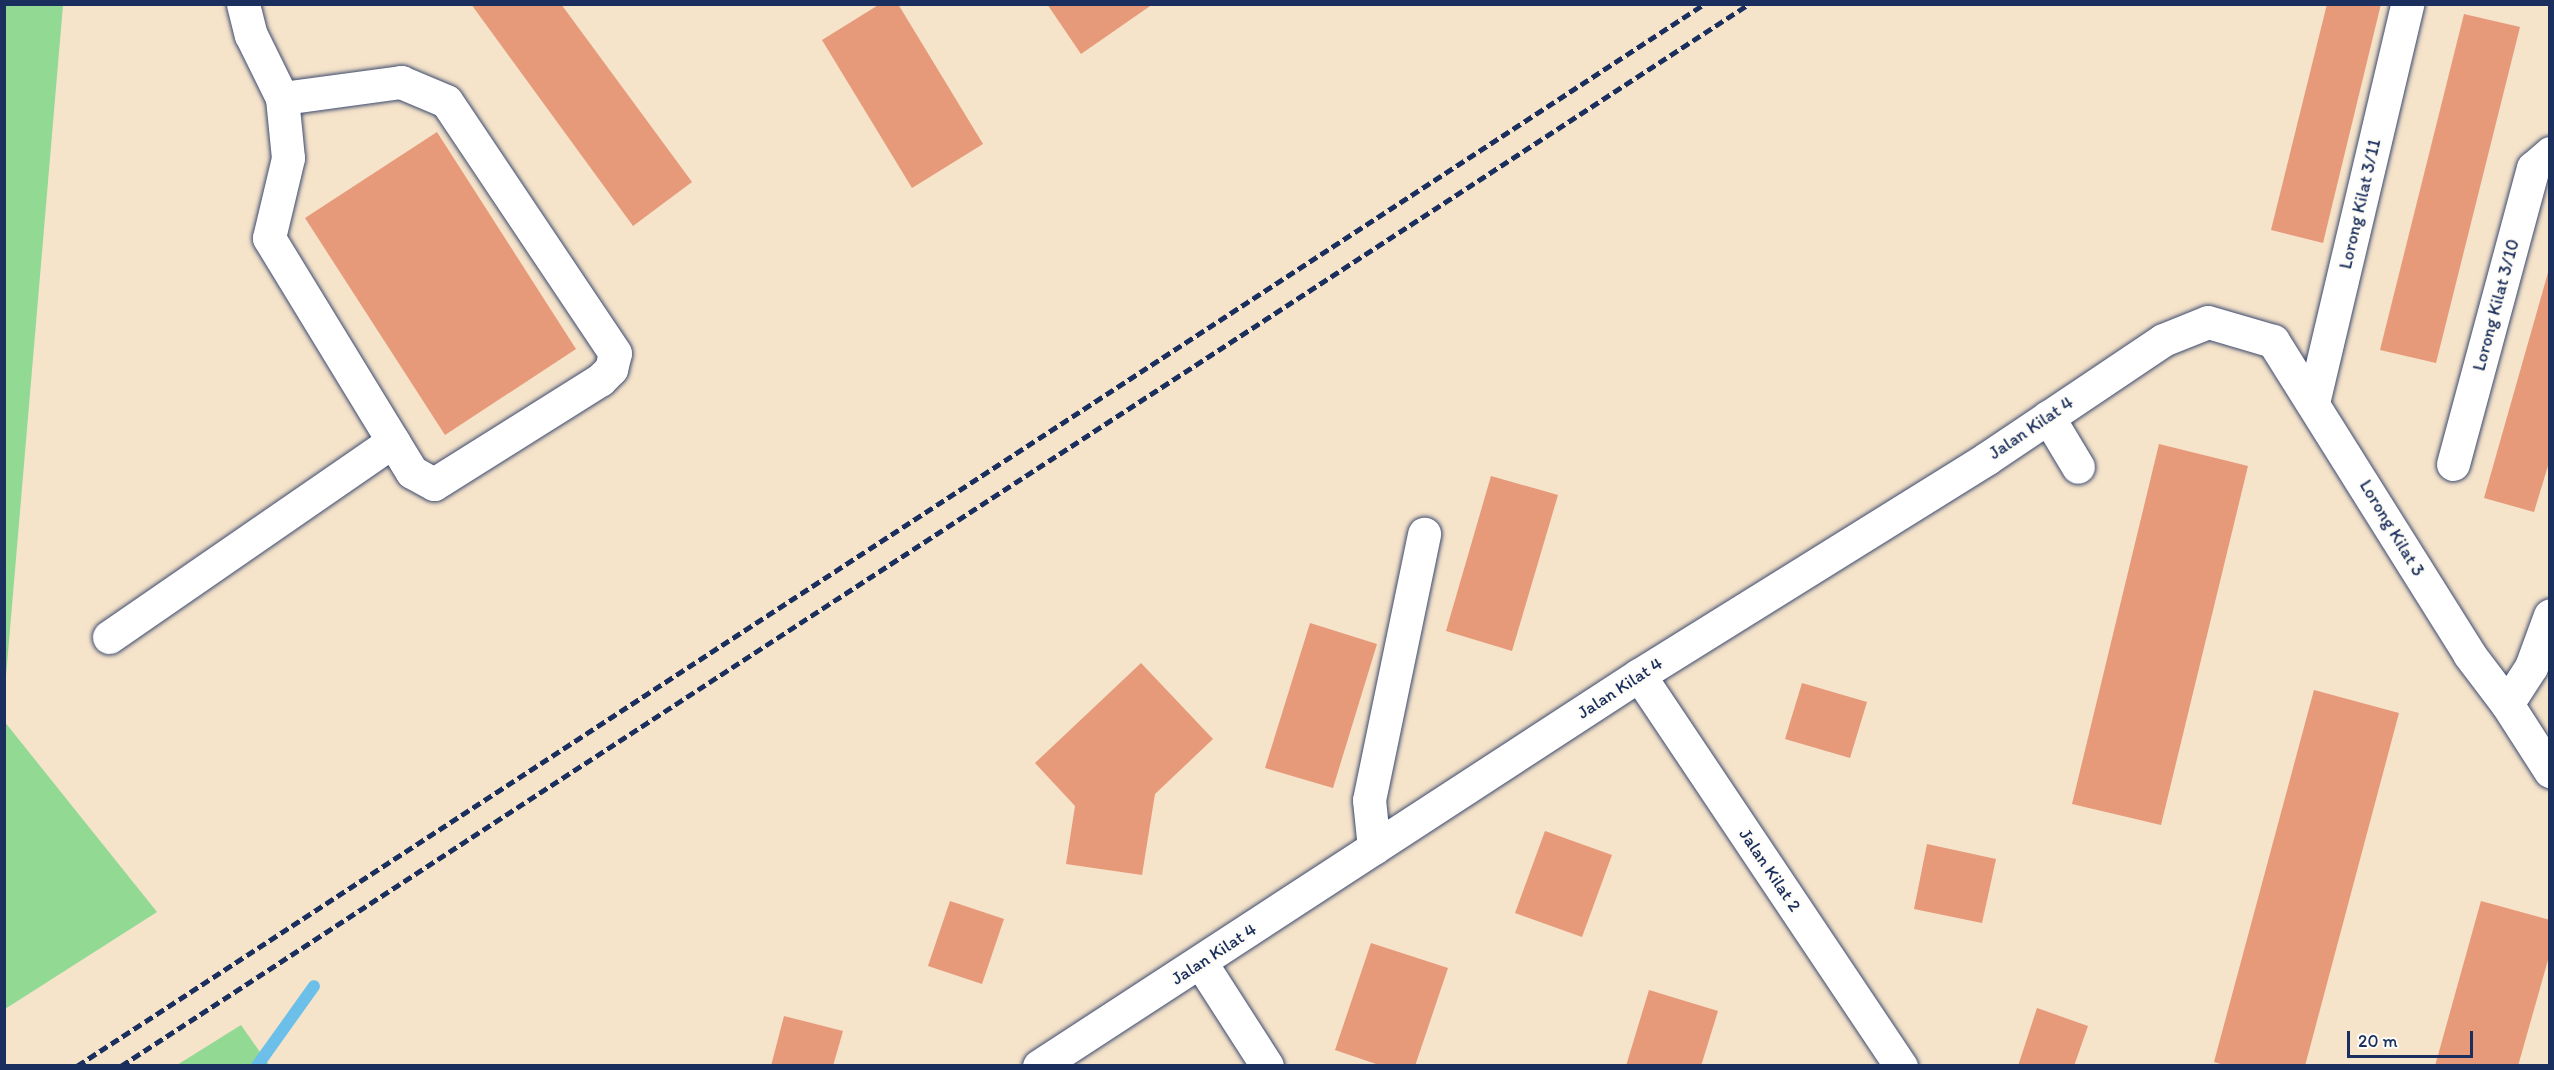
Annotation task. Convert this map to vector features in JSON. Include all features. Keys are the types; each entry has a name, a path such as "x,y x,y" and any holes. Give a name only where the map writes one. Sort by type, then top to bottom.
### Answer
{"street":[{"path":"243,4 251,35 282,98 288,158 269,238 412,472 434,484 600,380 611,369 615,353 446,101 401,82 282,98"},
{"name":"Lorong Kilat 3/11","path":"2313,403 2407,4"},
{"name":"Lorong Kilat 3/10","path":"2454,464 2533,168 2550,153"},
{"name":"Lorong Kilat 3","path":"2208,322 2273,341 2469,654 2507,704 2550,771"},
{"name":"Jalan Kilat 4","path":"1038,1065 1201,963 1639,675 2048,417 2163,340 2208,322"},
{"path":"2048,417 2078,467"},
{"path":"109,638 393,441"},
{"path":"1374,848 1369,800 1424,534"},
{"path":"2507,704 2531,667 2550,615"},
{"name":"Jalan Kilat 2","path":"1639,675 1901,1065"},
{"path":"1201,963 1267,1065"}],"green space":[{"path":"4,5 63,5 5,688"},
{"path":"4,721 157,912 5,1009 4,1009"},
{"path":"241,1025 269,1065 177,1065"}],"building":[{"path":"471,4 561,4 692,182 633,226"},
{"path":"880,4 898,4 983,144 912,188 822,40"},
{"path":"1047,4 1153,4 1081,54"},
{"path":"2327,4 2381,4 2323,243 2271,230"},
{"path":"2464,14 2520,27 2436,363 2380,350"},
{"path":"437,132 576,349 445,435 305,218"},
{"path":"2549,269 2550,459 2534,512 2484,498"},
{"path":"2159,444 2248,466 2161,825 2072,804"},
{"path":"1491,476 1558,495 1512,651 1446,631"},
{"path":"1310,623 1377,644 1333,788 1265,768"},
{"path":"1141,663 1213,739 1155,794 1142,875 1066,864 1075,806 1035,763"},
{"path":"1802,683 1867,702 1850,758 1785,739"},
{"path":"2314,690 2399,713 2305,1066 2227,1066 2214,1062"},
{"path":"1545,831 1612,855 1582,937 1515,913"},
{"path":"1927,844 1996,859 1982,923 1914,909"},
{"path":"950,901 1004,919 982,984 928,966"},
{"path":"2481,901 2550,920 2550,953 2518,1066 2435,1066"},
{"path":"1371,943 1448,968 1415,1066 1382,1066 1335,1050"},
{"path":"1649,990 1718,1011 1701,1066 1626,1066"},
{"path":"2037,1008 2088,1026 2074,1066 2018,1066"},
{"path":"784,1016 843,1031 833,1066 771,1066"}],"waterway":[{"path":"257,1066 314,986"}],"railway":[{"path":"77,1066 1704,4"},
{"path":"121,1066 1749,4"}]}
